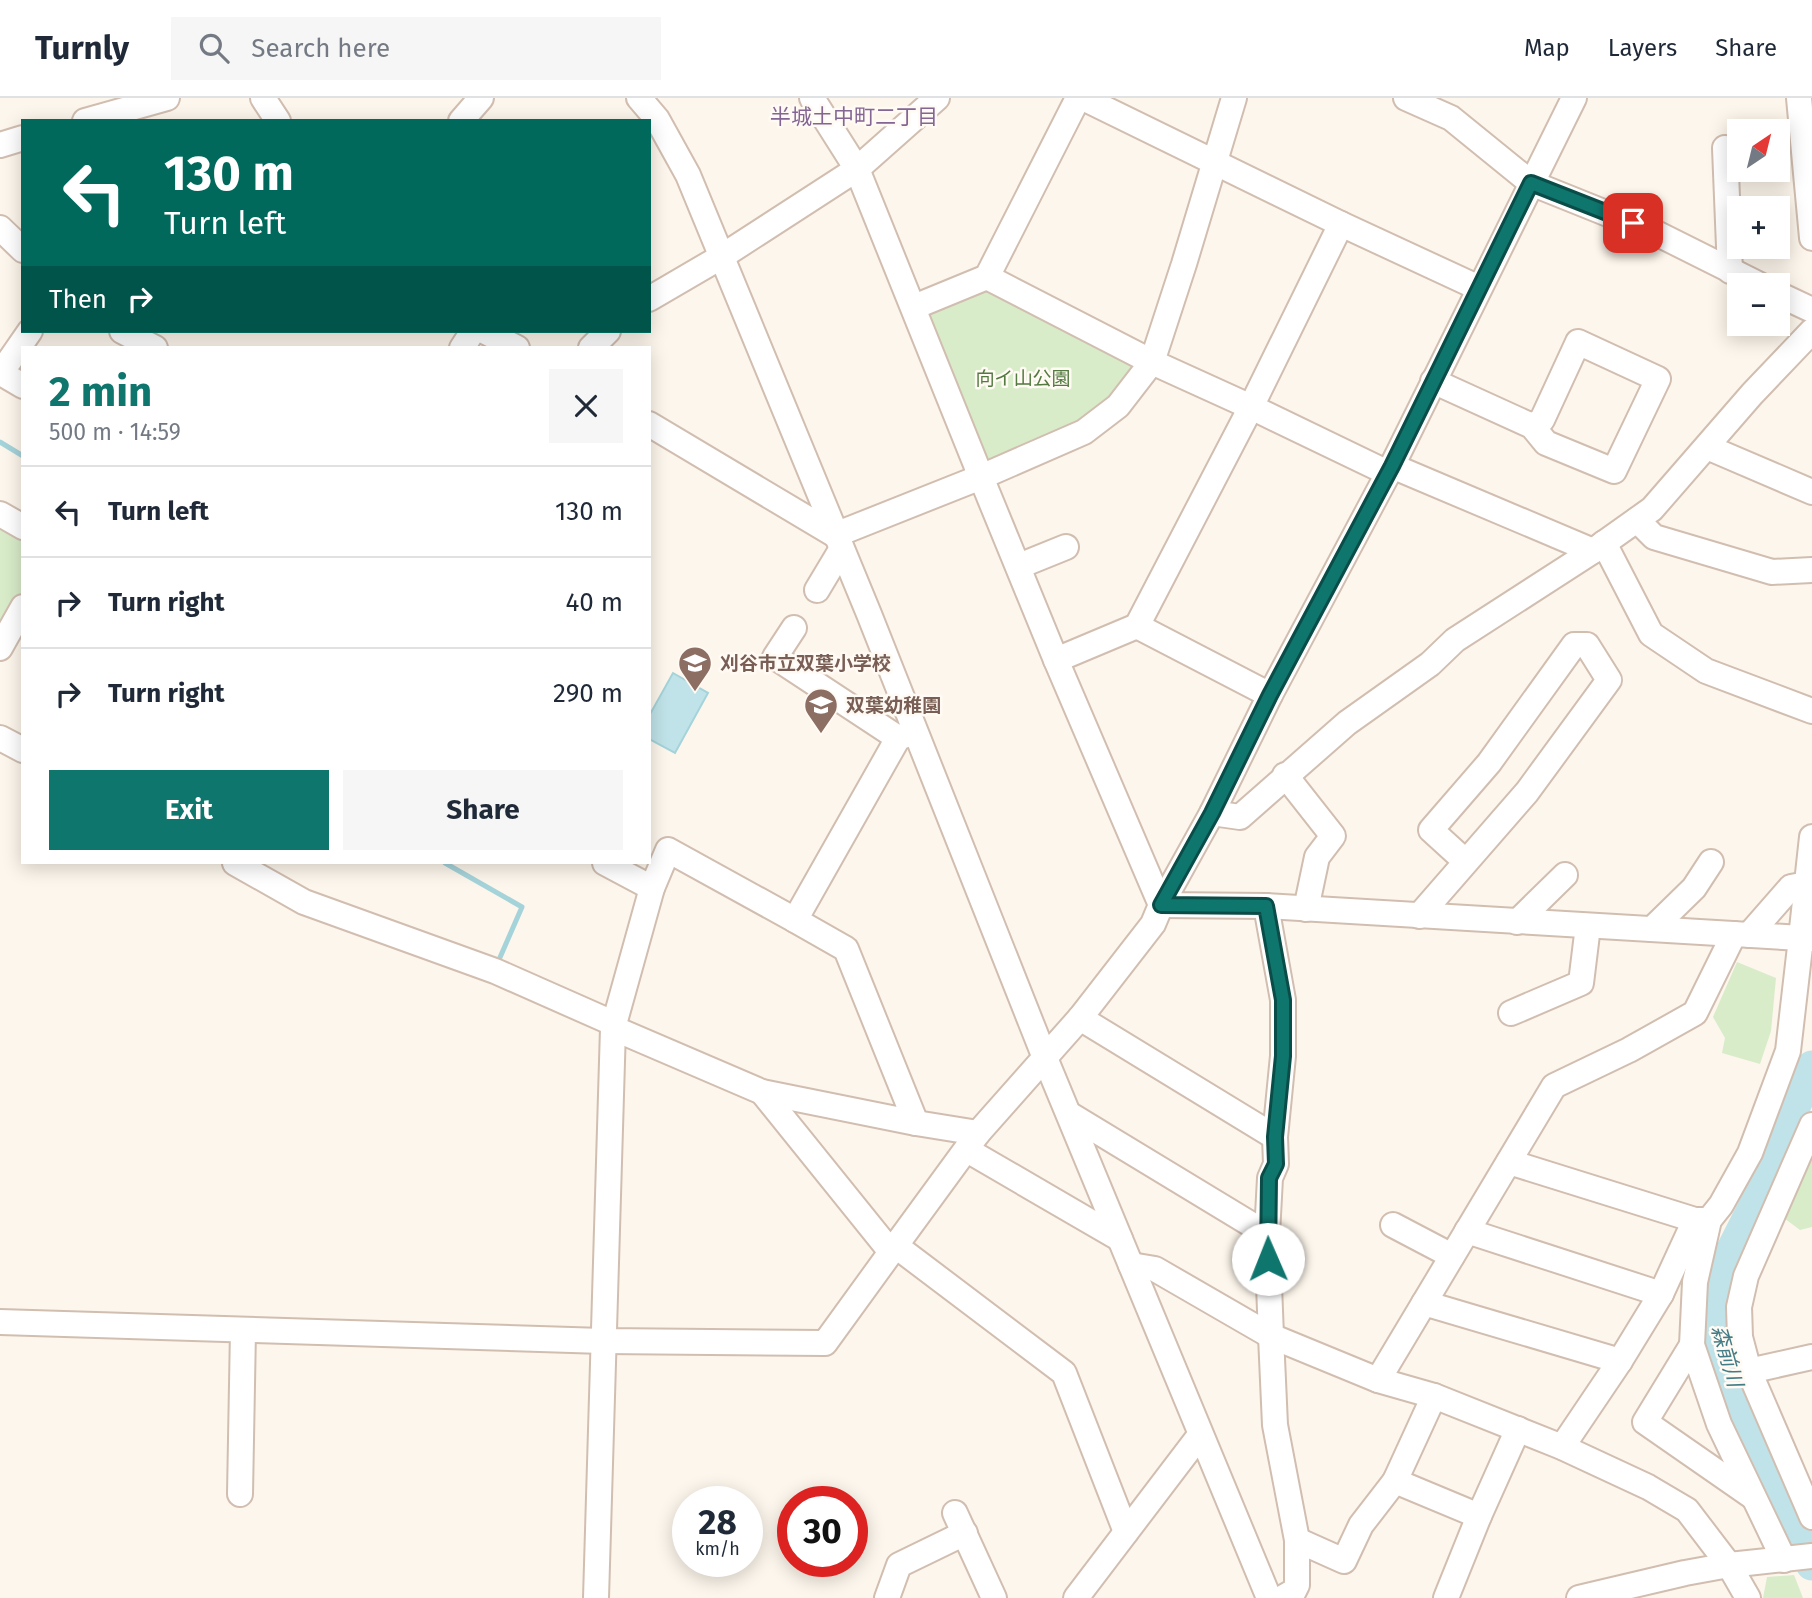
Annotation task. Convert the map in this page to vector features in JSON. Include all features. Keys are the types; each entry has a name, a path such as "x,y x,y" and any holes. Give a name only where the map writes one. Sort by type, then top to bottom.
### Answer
{"street":[{"path":"92,119 167,98"},
{"path":"263,98 277,119"},
{"path":"464,119 481,98"},
{"path":"639,98 657,119 688,174 838,542 906,735 1069,1114 1269,1598"},
{"path":"812,98 857,169 1056,660 1161,905"},
{"path":"651,298 721,257 857,169 937,98"},
{"path":"914,307 986,277 1080,98 1479,288"},
{"path":"817,590 838,542 1084,432 1118,406 1152,362 1234,98"},
{"path":"1406,98 1451,118 1531,183 1658,234 1734,273"},
{"path":"0,1322 603,1341 825,1343 972,1142 1080,1018 1153,924 1270,695 1390,470 1574,98"},
{"path":"1799,98 1812,237"},
{"path":"0,145 21,139"},
{"path":"1725,148 1730,271"},
{"path":"1056,660 1137,626 1251,407 1341,224"},
{"path":"0,228 21,248"},
{"path":"986,277 1152,362 1390,470 1598,547 1651,634 1706,671 1812,710"},
{"path":"1790,300 1812,310"},
{"path":"1212,813 1240,817 1347,723 1430,664 1455,640 1652,509 1752,394 1812,331"},
{"path":"21,385 0,373 29,333"},
{"path":"126,333 151,346"},
{"path":"488,333 513,346"},
{"path":"592,346 606,333"},
{"path":"1433,381 1532,426 1546,443 1614,471 1658,379 1578,342 1542,420 1532,426"},
{"path":"651,425 838,542"},
{"path":"1707,447 1812,492"},
{"path":"0,514 21,526"},
{"path":"1637,520 1654,537 1772,572 1812,570"},
{"path":"1019,566 1066,547"},
{"path":"0,648 21,611"},
{"path":"1137,626 1270,695"},
{"path":"794,628 775,657 906,735"},
{"path":"1419,916 1527,792 1609,680 1587,645 1574,645 1489,763 1430,830 1465,861"},
{"path":"795,920 906,735"},
{"path":"0,738 21,749"},
{"path":"1285,775 1333,836 1317,857 1307,909"},
{"path":"1562,1447 1620,1361 1702,1220 1721,1205 1750,1153 1788,1051 1807,939 1807,884 1812,837"},
{"path":"596,1598 614,1026 652,888 668,850 845,949 916,1124"},
{"path":"1651,929 1694,888 1710,862"},
{"path":"237,864 304,902 495,971 762,1092 916,1124 972,1142 1120,1240"},
{"path":"607,864 652,888"},
{"path":"1517,922 1566,875"},
{"path":"1378,1380 1554,1086 1629,1050 1695,1013 1741,935 1791,887 1807,884"},
{"path":"1161,905 1266,906 1807,939"},
{"path":"1266,906 1283,1000 1283,1056 1275,1137 1276,1164 1269,1178 1267,1234 1275,1425 1297,1540 1297,1585 1294,1591 1282,1598"},
{"path":"1511,1013 1581,983 1588,926"},
{"path":"1080,1018 1275,1137"},
{"path":"762,1092 894,1249 1064,1373 1126,1532"},
{"path":"1069,1114 1267,1234"},
{"path":"1812,1125 1746,1276 1739,1307 1740,1338 1749,1371 1812,1517"},
{"path":"1509,1162 1702,1220"},
{"path":"1702,1220 1692,1345 1719,1424 1784,1560"},
{"path":"1393,1225 1452,1256"},
{"path":"1467,1231 1661,1294"},
{"path":"1130,1265 1155,1269 1271,1336 1378,1380 1434,1396 1562,1447 1648,1487 1688,1510 1730,1565 1748,1598"},
{"path":"1424,1303 1620,1361"},
{"path":"240,1494 243,1330"},
{"path":"1692,1345 1645,1422 1754,1498"},
{"path":"1749,1371 1812,1357"},
{"path":"1297,1540 1344,1561 1361,1525 1395,1482 1434,1396"},
{"path":"1446,1598 1517,1429"},
{"path":"1076,1598 1200,1435"},
{"path":"1395,1482 1479,1516"},
{"path":"887,1598 899,1565 960,1523 994,1598"},
{"path":"1579,1598 1685,1573 1812,1556"}],"green space":[{"name":"向イ山公園","path":"986,288 1140,365 1112,401 1078,425 988,462 927,312"},
{"path":"0,524 21,537 21,595 0,632"},
{"path":"1737,962 1776,978 1771,1031 1760,1064 1722,1053 1725,1038 1713,1017"},
{"path":"1812,1156 1812,1227 1800,1230 1784,1218"},
{"path":"1794,1575 1803,1598 1763,1598 1767,1577"}],"water":[{"path":"673,673 708,693 675,753 651,740 651,712"}],"waterway":[{"path":"0,442 21,455"},
{"path":"447,864 522,907 498,962 502,963"},
{"name":"森前川","path":"1812,1067 1769,1161 1758,1200 1722,1271 1715,1297 1715,1330 1762,1462 1812,1564"}],"place":[{"name":"刈谷市立双葉小学校","path":"695,693"},
{"name":"双葉幼稚園","path":"821,735"}],"district":[{"name":"半城土中町二丁目","path":"854,117"}],"route":[{"path":"1268,1259 1269,1178 1276,1164 1275,1137 1283,1056 1283,1000 1266,906 1161,905 1212,813 1270,695 1392,466 1531,183 1633,223"}]}
